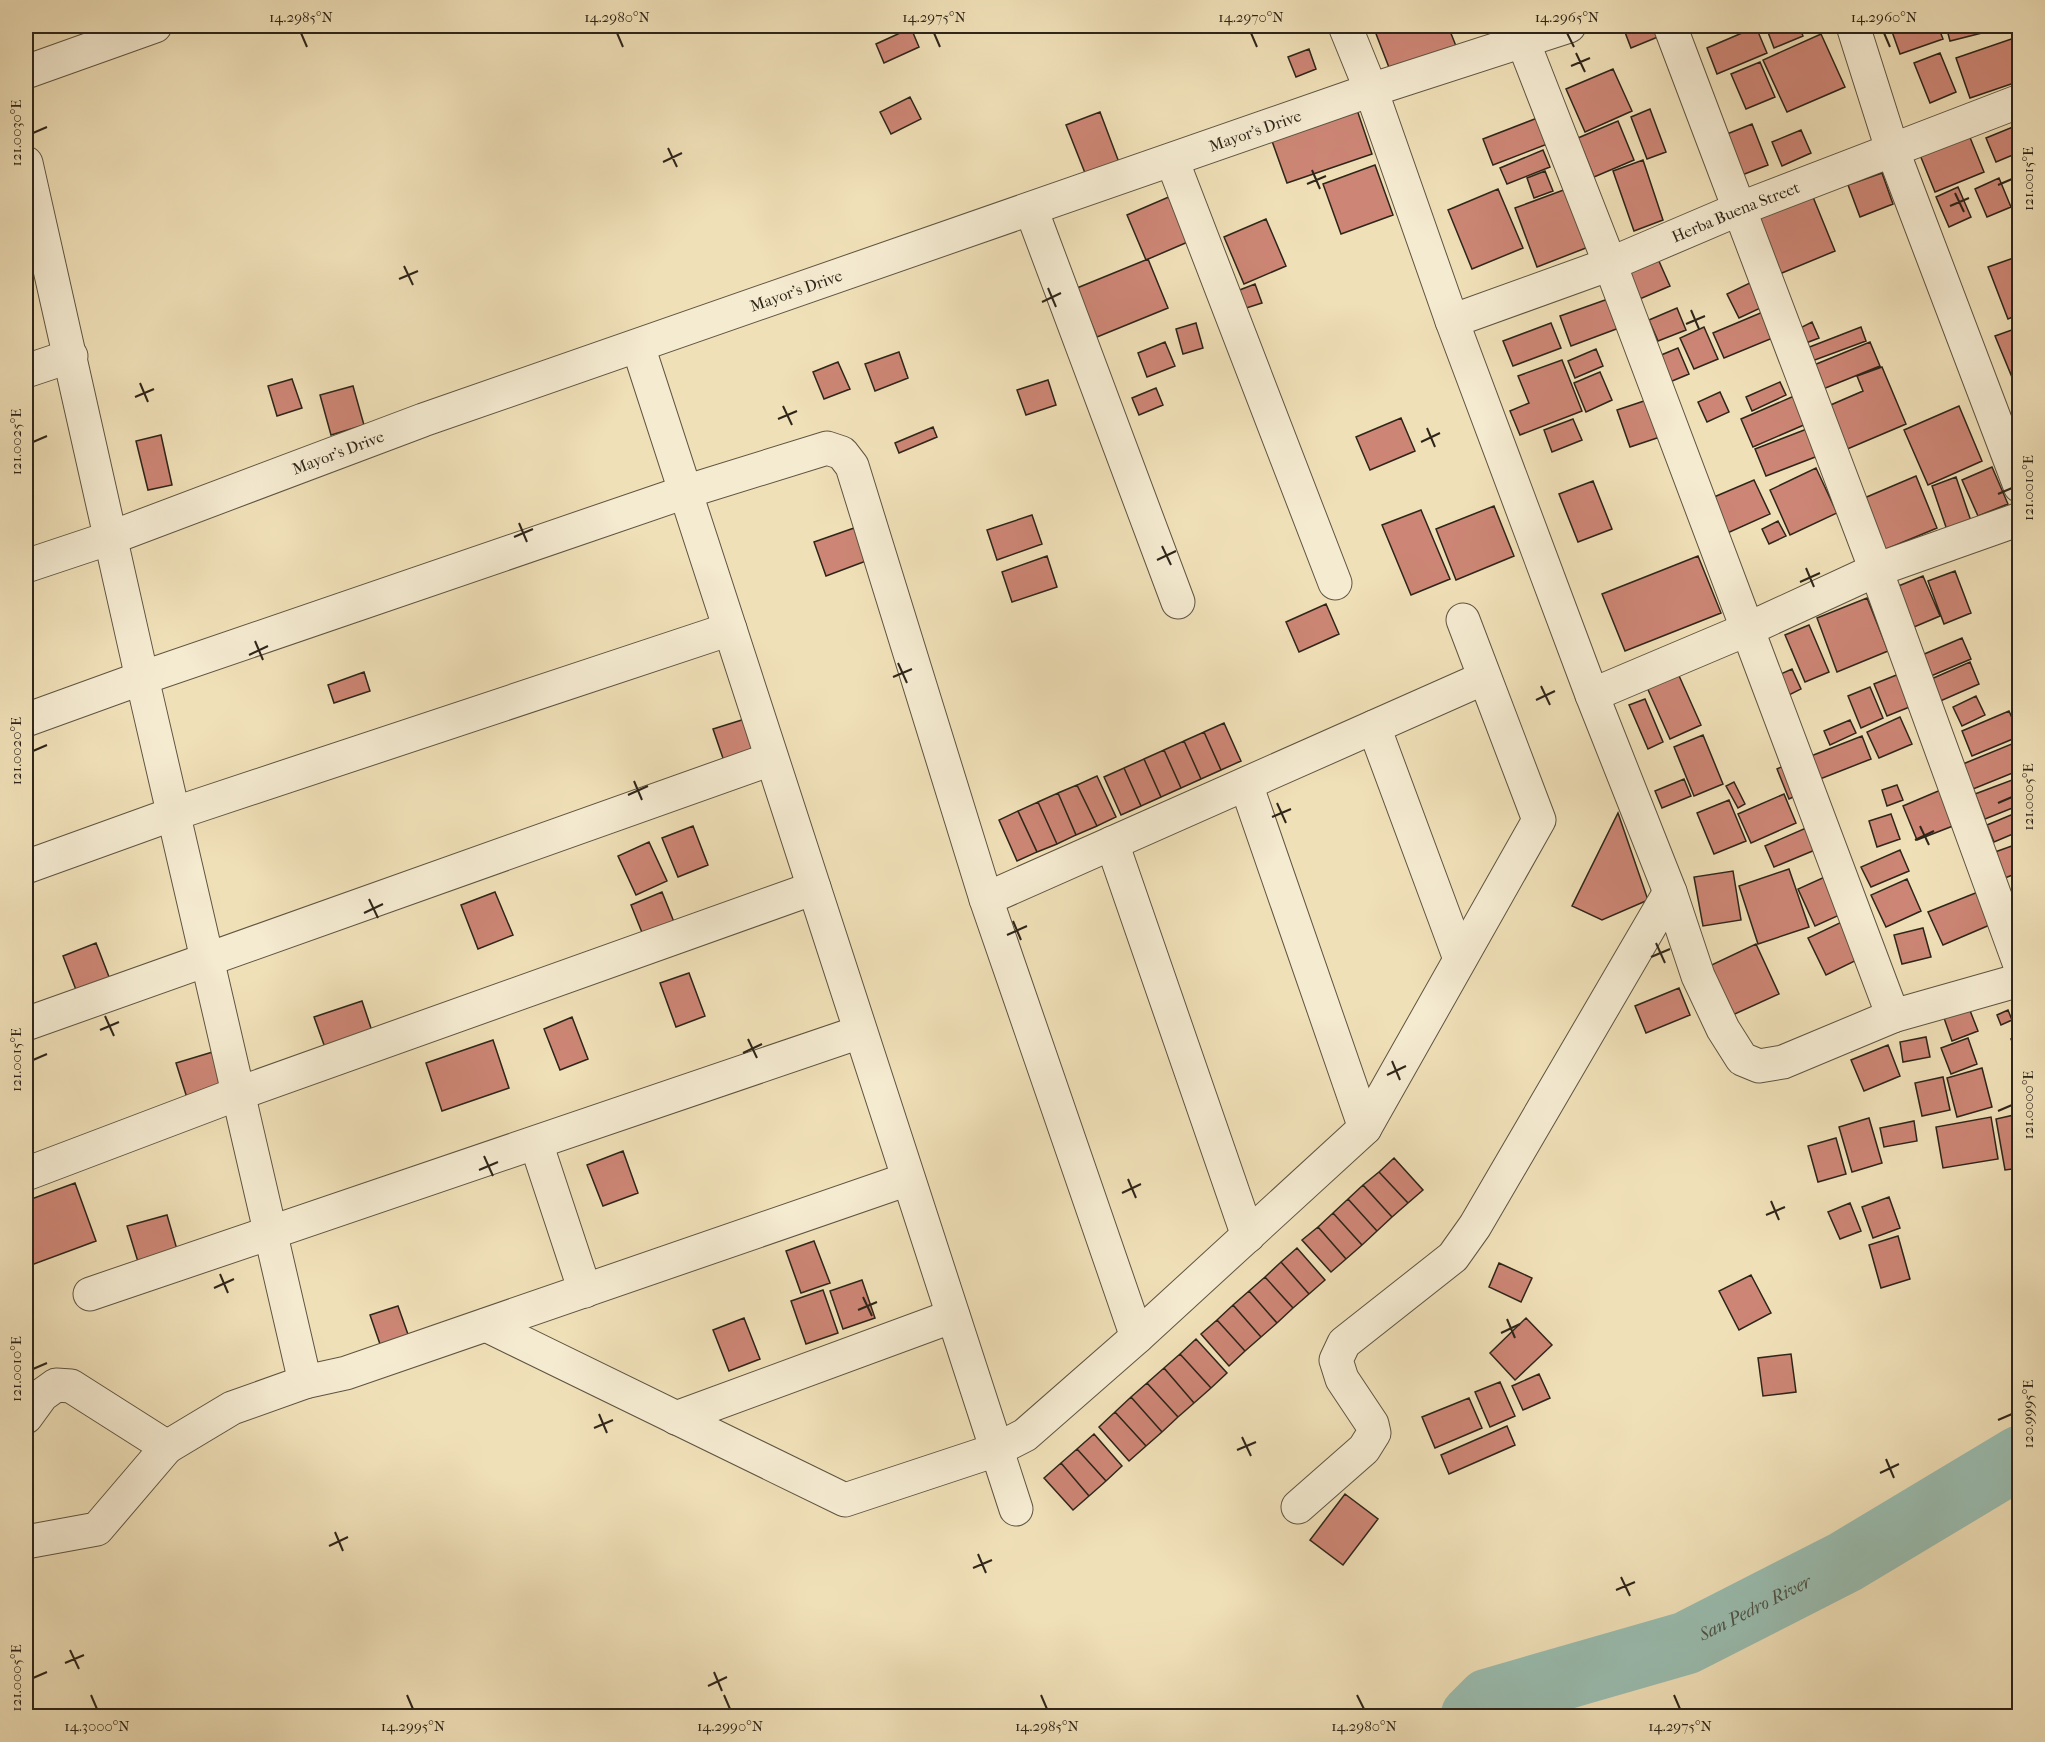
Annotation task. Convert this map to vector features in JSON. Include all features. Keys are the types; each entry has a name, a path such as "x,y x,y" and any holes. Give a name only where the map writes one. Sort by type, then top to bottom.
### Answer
{"street":[{"path":"26,72 155,26"},
{"path":"1346,26 1371,90 1452,321 1592,695 1671,892 1698,976 1723,1029 1742,1059 1759,1066 1783,1062 1893,1016 2019,980"},
{"name":"Mayor's Drive","path":"26,566 423,420 1371,90 1520,33 1569,26"},
{"path":"1670,26 1876,570 2019,965"},
{"path":"1853,26 1892,149 2019,486"},
{"path":"1520,33 1610,264 1893,1016"},
{"name":"Herba Buena Street","path":"1452,321 1610,264 1739,209 2019,101"},
{"path":"1172,160 1335,583"},
{"path":"26,163 31,215 71,356 90,454 304,1382"},
{"path":"1031,209 1178,602"},
{"path":"638,346 1016,1509"},
{"path":"26,371 71,356"},
{"path":"26,720 685,492 827,448 842,453 852,466 986,899 1137,1337"},
{"path":"1592,695 1748,629 1876,570 2019,519"},
{"path":"486,1325 845,1500 996,1450 1025,1435 1137,1337 1365,1128 1539,820 1463,620"},
{"path":"26,867 173,814 730,629"},
{"path":"986,899 1484,678"},
{"path":"1374,727 1461,959"},
{"path":"26,1024 771,759"},
{"path":"1246,784 1365,1128"},
{"path":"1112,843 1248,1236"},
{"path":"26,1174 237,1094 814,888"},
{"path":"1298,1507 1364,1449 1374,1433 1371,1424 1342,1379 1336,1360 1344,1344 1453,1257 1475,1226 1671,892"},
{"path":"90,1294 860,1032"},
{"path":"536,1143 585,1291"},
{"path":"26,1542 97,1529 167,1447 232,1408 304,1382 346,1373 909,1179"},
{"path":"676,1418 953,1316"},
{"path":"26,1417 42,1395 56,1385 71,1386 167,1447"}],"building":[{"path":"1373,26 1448,26 1456,46 1390,70"},
{"path":"1662,26 1665,34 1631,48 1623,27"},
{"path":"1799,26 1803,36 1774,48 1766,27"},
{"path":"1890,26 1938,26 1943,39 1900,54"},
{"path":"1946,26 1997,26 1998,29 1950,41"},
{"path":"1756,27 1767,53 1717,74 1707,48"},
{"path":"911,28 919,47 884,63 876,44"},
{"path":"1821,34 1845,87 1787,112 1763,60"},
{"path":"2020,36 2020,81 1970,98 1956,58"},
{"path":"1309,49 1316,69 1296,77 1288,57"},
{"path":"1940,53 1956,92 1930,103 1914,63"},
{"path":"1760,62 1775,97 1746,109 1731,74"},
{"path":"1613,69 1632,111 1585,132 1566,89"},
{"path":"910,97 921,119 891,134 880,112"},
{"path":"1353,98 1372,154 1287,183 1267,127"},
{"path":"1650,109 1666,152 1647,159 1631,117"},
{"path":"1100,112 1120,165 1087,178 1066,125"},
{"path":"1545,115 1555,141 1493,165 1483,139"},
{"path":"1618,121 1634,160 1594,177 1578,138"},
{"path":"1752,124 1768,165 1742,175 1727,134"},
{"path":"2020,124 2020,152 1996,162 1986,138"},
{"path":"1801,130 1811,153 1782,166 1772,142"},
{"path":"1969,135 1984,172 1935,192 1920,155"},
{"path":"1543,150 1550,167 1507,184 1500,168"},
{"path":"1643,160 1663,220 1634,231 1613,171"},
{"path":"1375,165 1393,215 1341,234 1323,184"},
{"path":"1545,171 1553,191 1534,198 1527,178"},
{"path":"1882,173 1893,204 1860,217 1848,185"},
{"path":"1999,178 2011,207 1987,217 1975,189"},
{"path":"1958,187 1971,217 1949,227 1936,197"},
{"path":"1569,188 1591,246 1537,267 1515,208"},
{"path":"1498,189 1523,248 1472,269 1448,210"},
{"path":"1171,196 1190,241 1146,260 1127,215"},
{"path":"1813,197 1835,251 1777,275 1755,220"},
{"path":"1266,219 1286,266 1244,284 1224,237"},
{"path":"1654,250 1670,286 1635,301 1619,265"},
{"path":"2019,256 2020,314 2008,319 1988,267"},
{"path":"1148,259 1168,308 1097,337 1077,288"},
{"path":"1756,280 1767,305 1739,318 1727,294"},
{"path":"1255,284 1262,303 1243,309 1237,291"},
{"path":"1608,299 1619,328 1571,346 1560,316"},
{"path":"1677,308 1686,330 1658,341 1649,320"},
{"path":"1770,309 1780,335 1724,358 1713,333"},
{"path":"1812,322 1819,338 1806,343 1800,328"},
{"path":"1196,323 1203,348 1183,354 1176,329"},
{"path":"1551,323 1561,348 1513,366 1503,341"},
{"path":"1704,327 1718,359 1694,369 1680,338"},
{"path":"1861,327 1866,341 1812,361 1807,348"},
{"path":"2020,327 2020,380 2014,382 1995,336"},
{"path":"1165,342 1175,366 1147,377 1138,353"},
{"path":"1870,342 1880,366 1823,389 1814,365"},
{"path":"1678,348 1689,374 1665,384 1654,358"},
{"path":"1596,349 1603,366 1575,378 1568,361"},
{"path":"899,352 908,378 875,391 865,364"},
{"path":"1562,360 1582,411 1520,435 1510,411 1529,403 1518,376"},
{"path":"838,362 850,389 824,399 813,372"},
{"path":"1882,367 1906,424 1845,450 1826,407 1863,391 1857,376"},
{"path":"1600,372 1612,400 1586,412 1574,383"},
{"path":"292,379 302,408 277,416 268,386"},
{"path":"1048,380 1056,405 1026,415 1017,390"},
{"path":"1780,382 1786,395 1752,411 1746,397"},
{"path":"353,386 364,425 331,435 320,395"},
{"path":"1156,388 1163,405 1139,415 1132,398"},
{"path":"1720,392 1729,412 1707,422 1698,402"},
{"path":"1801,393 1813,421 1753,447 1741,419"},
{"path":"1659,396 1672,433 1630,447 1617,410"},
{"path":"1959,406 1982,461 1928,485 1904,430"},
{"path":"1401,418 1415,451 1370,470 1356,437"},
{"path":"1573,419 1582,440 1552,452 1544,430"},
{"path":"933,427 937,437 899,453 895,443"},
{"path":"1812,427 1823,454 1766,476 1755,449"},
{"path":"161,435 172,485 148,490 136,441"},
{"path":"1992,467 2008,504 1978,516 1962,480"},
{"path":"1816,468 1837,513 1790,535 1770,490"},
{"path":"1916,476 1937,528 1884,550 1862,499"},
{"path":"1956,477 1971,521 1947,530 1932,486"},
{"path":"1754,480 1770,514 1723,535 1707,500"},
{"path":"1593,481 1612,529 1578,542 1559,494"},
{"path":"1494,506 1514,556 1456,580 1436,529"},
{"path":"1421,510 1450,579 1411,595 1382,525"},
{"path":"1032,515 1042,544 997,560 987,530"},
{"path":"1778,521 1786,536 1769,544 1762,529"},
{"path":"854,528 866,561 826,576 814,542"},
{"path":"1047,556 1057,587 1012,602 1002,572"},
{"path":"1698,556 1721,613 1625,651 1602,594"},
{"path":"1955,571 1971,613 1944,624 1928,581"},
{"path":"1923,576 1940,616 1914,627 1896,587"},
{"path":"1867,598 1888,651 1837,672 1817,618"},
{"path":"1326,604 1339,634 1299,652 1286,622"},
{"path":"1809,625 1829,672 1805,682 1785,635"},
{"path":"1962,638 1971,659 1931,676 1922,655"},
{"path":"1970,662 1979,684 1938,702 1929,680"},
{"path":"1676,669 1701,725 1670,739 1645,683"},
{"path":"1792,669 1801,689 1781,699 1772,678"},
{"path":"364,672 370,691 334,703 328,685"},
{"path":"1904,672 1917,704 1887,716 1874,684"},
{"path":"1870,687 1883,718 1861,728 1848,696"},
{"path":"1976,696 1985,715 1962,726 1953,707"},
{"path":"1645,699 1663,742 1648,749 1629,705"},
{"path":"2009,711 2020,736 1972,756 1962,731"},
{"path":"1900,717 1912,744 1879,758 1867,732"},
{"path":"745,719 758,756 726,767 713,729"},
{"path":"1850,720 1856,733 1830,745 1824,731"},
{"path":"1224,723 1241,761 1221,770 1204,732"},
{"path":"1204,732 1221,770 1201,779 1184,741"},
{"path":"1703,735 1723,784 1694,796 1674,747"},
{"path":"1862,736 1871,759 1820,779 1811,756"},
{"path":"1184,741 1201,779 1181,788 1164,750"},
{"path":"2019,741 2020,770 1973,789 1963,764"},
{"path":"1164,750 1181,788 1161,797 1144,759"},
{"path":"1144,759 1161,797 1141,806 1124,768"},
{"path":"1792,762 1804,792 1789,799 1777,769"},
{"path":"1124,768 1141,806 1121,815 1104,777"},
{"path":"1097,776 1116,817 1097,826 1077,785"},
{"path":"2020,777 2020,805 1985,819 1975,794"},
{"path":"1684,779 1691,796 1662,808 1655,791"},
{"path":"1734,782 1745,804 1738,808 1726,786"},
{"path":"1077,785 1097,826 1076,835 1058,793"},
{"path":"1897,785 1903,800 1887,806 1882,790"},
{"path":"1943,789 1958,824 1917,840 1903,806"},
{"path":"1058,793 1076,835 1057,844 1038,802"},
{"path":"1784,794 1796,823 1751,843 1738,814"},
{"path":"1729,800 1746,841 1714,854 1697,813"},
{"path":"1038,802 1057,844 1037,852 1018,811"},
{"path":"1018,811 1037,852 1017,861 999,820"},
{"path":"2018,812 2020,831 1994,842 1987,825"},
{"path":"1618,813 1648,900 1602,920 1572,906"},
{"path":"1891,814 1900,839 1877,847 1869,821"},
{"path":"693,826 708,865 678,877 662,838"},
{"path":"26,827 37,857 26,862"},
{"path":"1806,828 1815,850 1774,867 1765,846"},
{"path":"649,842 667,881 636,895 618,856"},
{"path":"2020,843 2020,872 2005,878 1995,852"},
{"path":"1900,850 1909,871 1871,887 1861,867"},
{"path":"1789,869 1809,927 1758,944 1739,886"},
{"path":"1733,871 1741,920 1703,926 1694,877"},
{"path":"1827,876 1844,913 1815,926 1798,889"},
{"path":"1907,879 1921,911 1886,927 1871,895"},
{"path":"495,892 513,935 478,949 461,905"},
{"path":"662,892 678,932 647,945 631,905"},
{"path":"1978,892 1992,924 1943,945 1928,912"},
{"path":"1846,920 1863,957 1826,975 1808,938"},
{"path":"1923,928 1931,957 1902,964 1894,935"},
{"path":"96,943 111,982 78,995 63,956"},
{"path":"1756,944 1779,994 1726,1018 1703,969"},
{"path":"689,973 705,1016 676,1027 660,983"},
{"path":"1679,988 1690,1015 1646,1033 1635,1006"},
{"path":"362,1001 374,1037 327,1053 314,1017"},
{"path":"1969,1008 1978,1031 1952,1041 1944,1018"},
{"path":"2008,1010 2012,1020 2001,1025 1997,1015"},
{"path":"572,1017 588,1059 560,1070 544,1029"},
{"path":"2020,1035 2020,1051 2016,1052 2011,1039"},
{"path":"1926,1037 1930,1057 1903,1062 1900,1042"},
{"path":"1968,1038 1977,1064 1951,1074 1941,1048"},
{"path":"493,1040 509,1088 442,1111 426,1063"},
{"path":"1888,1045 1900,1076 1864,1091 1851,1060"},
{"path":"216,1051 228,1089 188,1101 176,1063"},
{"path":"1982,1068 1992,1107 1957,1117 1947,1078"},
{"path":"1943,1077 1950,1110 1922,1116 1915,1083"},
{"path":"2014,1115 2020,1147 2020,1168 2005,1170 1996,1119"},
{"path":"1991,1117 1998,1159 1943,1168 1936,1127"},
{"path":"1869,1118 1882,1163 1852,1172 1839,1127"},
{"path":"1914,1121 1917,1141 1884,1147 1880,1128"},
{"path":"1836,1138 1846,1174 1818,1182 1808,1146"},
{"path":"623,1151 638,1193 603,1206 587,1165"},
{"path":"1394,1158 1423,1190 1408,1203 1379,1172"},
{"path":"1379,1172 1408,1203 1392,1217 1363,1185"},
{"path":"2020,1181 2020,1208 2012,1183"},
{"path":"75,1183 96,1241 26,1267 26,1201"},
{"path":"1363,1185 1392,1217 1377,1231 1348,1199"},
{"path":"1889,1197 1900,1228 1873,1238 1862,1207"},
{"path":"1348,1199 1377,1231 1362,1245 1333,1213"},
{"path":"1850,1203 1861,1231 1840,1239 1828,1212"},
{"path":"1333,1213 1362,1245 1346,1259 1318,1227"},
{"path":"167,1215 178,1253 139,1265 127,1226"},
{"path":"1318,1227 1346,1259 1331,1272 1302,1240"},
{"path":"1898,1236 1910,1279 1881,1288 1869,1245"},
{"path":"814,1241 830,1283 801,1293 786,1251"},
{"path":"1297,1248 1325,1280 1309,1294 1281,1262"},
{"path":"1281,1262 1309,1294 1293,1308 1265,1277"},
{"path":"1499,1263 1532,1278 1521,1302 1489,1287"},
{"path":"1751,1275 1771,1313 1739,1330 1719,1291"},
{"path":"1265,1277 1293,1308 1277,1323 1249,1291"},
{"path":"862,1280 875,1318 843,1329 830,1291"},
{"path":"823,1290 838,1333 806,1344 791,1301"},
{"path":"1249,1291 1277,1323 1261,1337 1233,1305"},
{"path":"1233,1305 1261,1337 1245,1351 1217,1320"},
{"path":"398,1306 410,1340 382,1350 370,1315"},
{"path":"744,1318 760,1359 729,1371 713,1330"},
{"path":"1526,1318 1552,1345 1515,1380 1490,1353"},
{"path":"1217,1320 1245,1351 1229,1366 1201,1334"},
{"path":"1196,1339 1227,1373 1211,1388 1180,1354"},
{"path":"1180,1354 1211,1388 1194,1403 1164,1368"},
{"path":"1791,1354 1796,1392 1763,1396 1758,1358"},
{"path":"1164,1368 1194,1403 1178,1417 1147,1383"},
{"path":"1539,1374 1550,1398 1523,1410 1512,1386"},
{"path":"1500,1382 1515,1416 1490,1427 1475,1392"},
{"path":"1147,1383 1178,1417 1162,1432 1131,1397"},
{"path":"1131,1397 1162,1432 1146,1446 1115,1412"},
{"path":"1469,1398 1482,1428 1435,1448 1422,1417"},
{"path":"1115,1412 1146,1446 1129,1461 1099,1427"},
{"path":"1507,1426 1515,1445 1449,1474 1441,1455"},
{"path":"1094,1434 1122,1466 1106,1481 1077,1449"},
{"path":"1077,1449 1106,1481 1089,1496 1061,1463"},
{"path":"1061,1463 1089,1496 1073,1510 1044,1478"},
{"path":"1345,1494 1378,1519 1343,1565 1310,1540"}],"waterway":[{"name":"San Pedro River","path":"1472,1716 1488,1700 1686,1643 1845,1562 2020,1457"}]}
